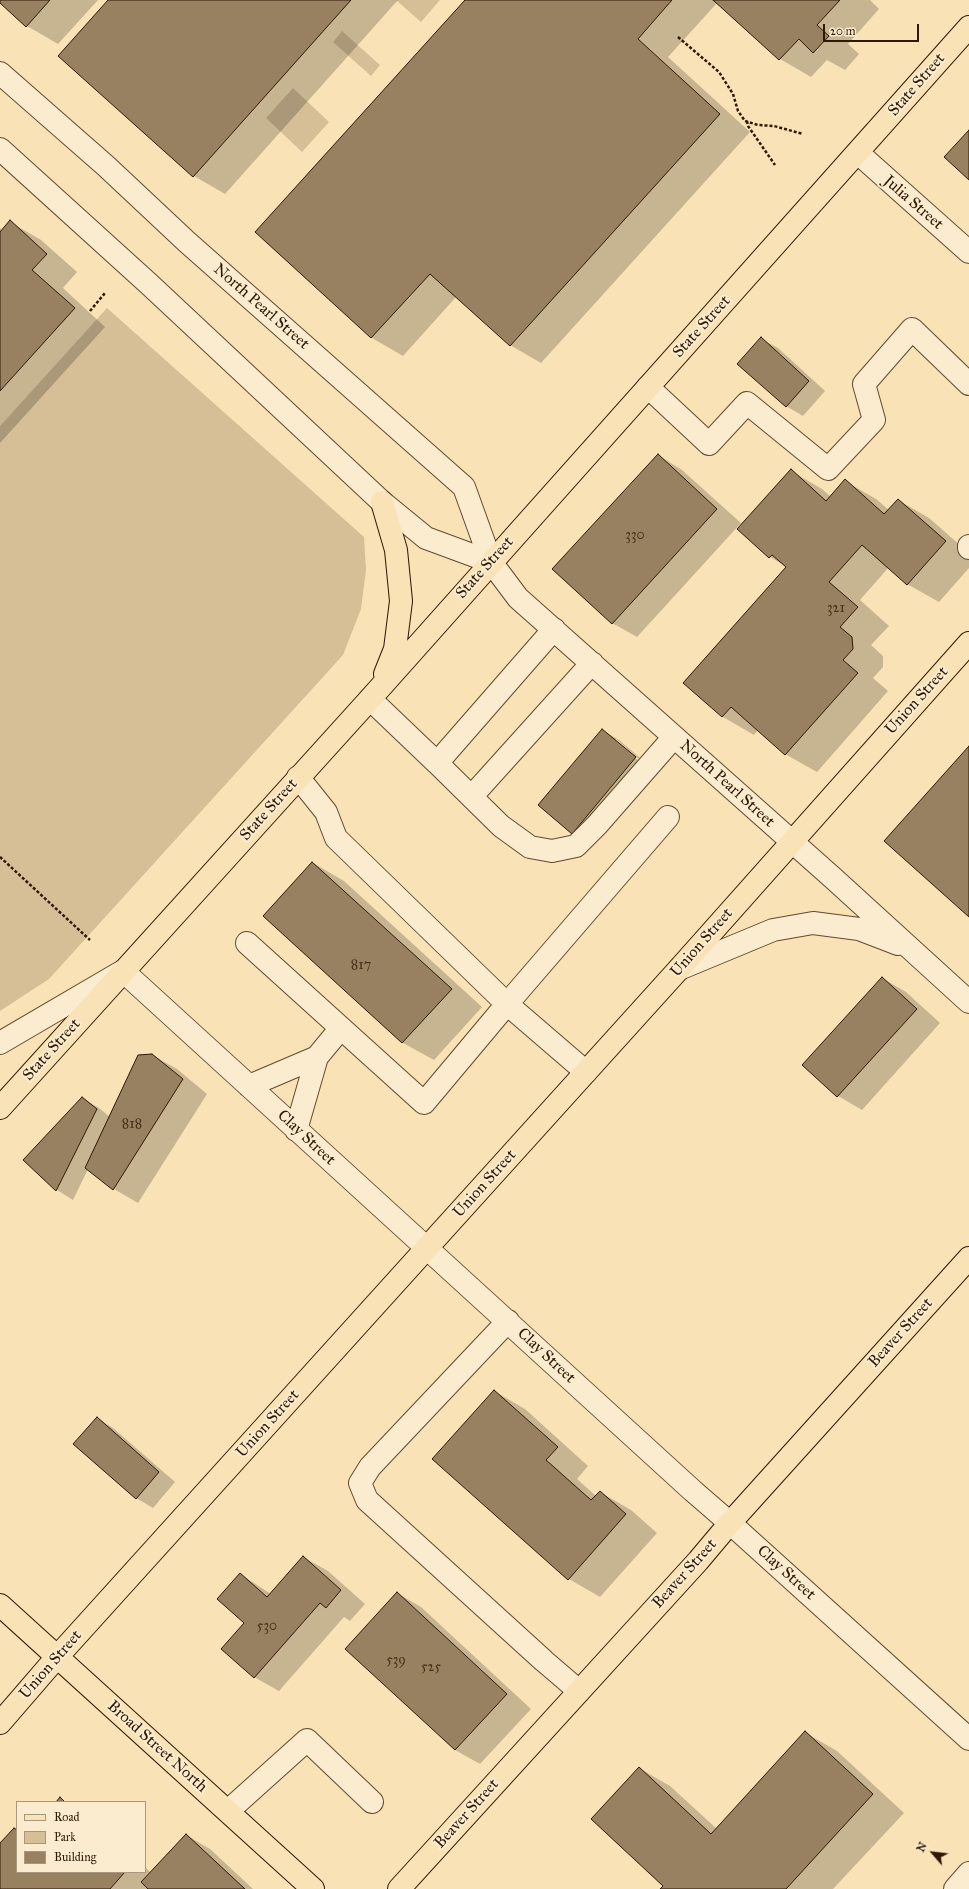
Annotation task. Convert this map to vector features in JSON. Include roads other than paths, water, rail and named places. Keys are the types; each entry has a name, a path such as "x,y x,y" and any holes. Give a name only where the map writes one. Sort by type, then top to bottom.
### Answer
{"main road":[{"name":"State Street","path":"0,1108 374,694 969,27"},
{"path":"374,694 395,649 401,600 396,550 382,502"},
{"name":"Union Street","path":"0,1723 57,1657 679,969 791,841 969,643"},
{"name":"Beaver Street","path":"399,1889 698,1561 730,1522 969,1258"},
{"name":"Broad Street North","path":"0,1605 313,1889"}],"street":[{"name":"North Pearl Street","path":"0,73 106,166 187,242 464,486 491,562 518,598 969,1002"},
{"path":"0,149 149,284 382,502 426,538 491,562"},
{"name":"Julia Street","path":"858,153 969,252"},
{"path":"648,387 709,444 747,403 828,469 874,420 864,384 912,329 969,384"},
{"path":"437,763 554,629"},
{"path":"472,796 592,663"},
{"path":"374,694 437,763 501,826 530,847 552,851 576,846 597,825 674,737"},
{"path":"298,777 326,812 336,838 507,1004 586,1072"},
{"path":"247,943 424,1103 668,817"},
{"path":"679,969 773,930 813,923 859,929 910,949"},
{"path":"0,1043 123,971"},
{"name":"Clay Street","path":"123,971 426,1249 508,1321 693,1491 730,1522 969,1739"},
{"path":"296,1130 317,1056 341,1028"},
{"path":"249,1086 317,1056"},
{"path":"508,1321 370,1467 360,1483 367,1500 579,1691"},
{"path":"228,1812 307,1740 372,1802"},
{"path":"955,1889 969,1873"}]}
